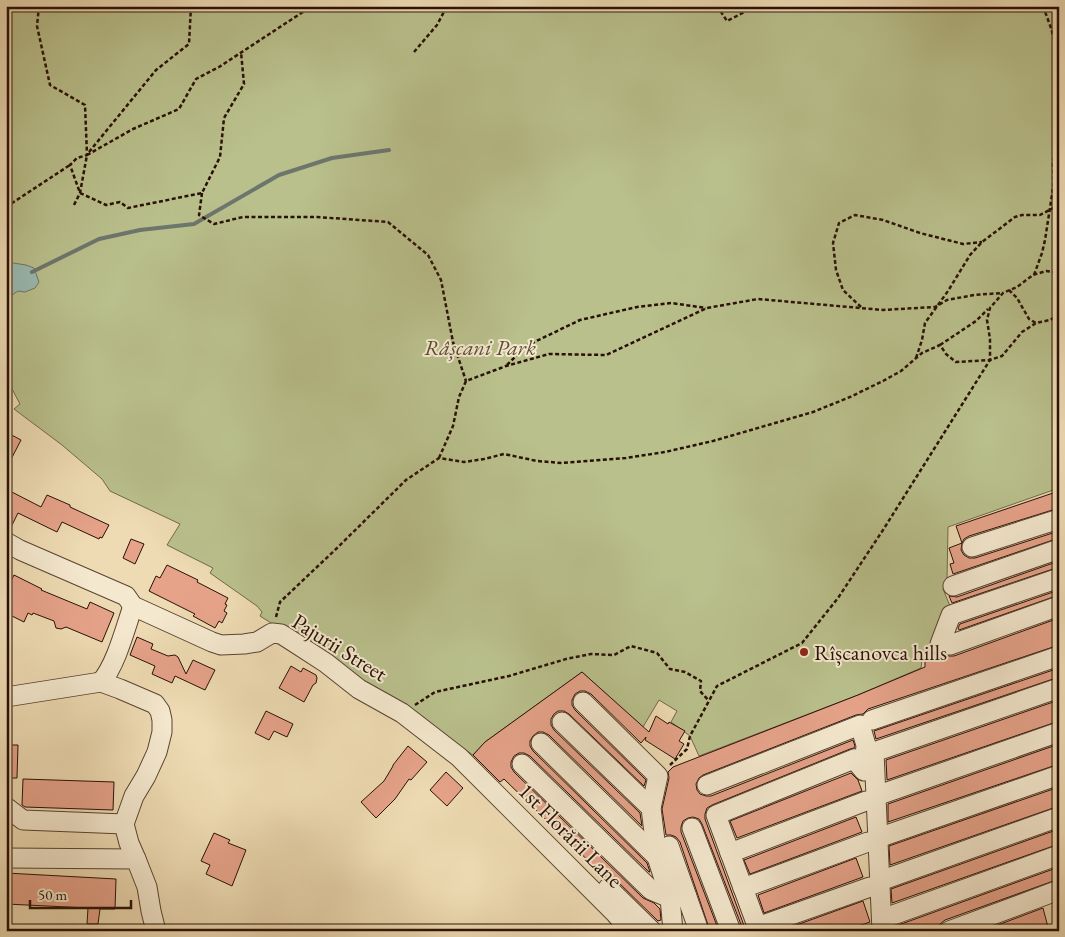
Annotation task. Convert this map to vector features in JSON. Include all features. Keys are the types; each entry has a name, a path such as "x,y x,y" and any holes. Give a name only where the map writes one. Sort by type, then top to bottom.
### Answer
{"street":[{"path":"972,547 1059,518"},
{"name":"Pajurii Street","path":"6,542 20,550 126,596 133,606 212,642 221,645 244,644 257,642 272,633 289,638 326,663 359,689 402,713 459,758 476,775"},
{"path":"953,586 1059,549"},
{"path":"1059,578 951,615 940,644 950,645 1059,606"},
{"path":"101,682 112,665 133,606"},
{"path":"872,720 1059,656"},
{"path":"6,697 101,682 155,704 160,711 162,732 157,752 134,796 124,824 129,843 147,887 156,931"},
{"path":"1059,688 874,752 871,799 875,928 1059,855"},
{"path":"583,702 658,776 652,808 663,852 678,897 699,931"},
{"path":"562,722 652,808"},
{"path":"708,785 860,725 866,746 864,771 871,799"},
{"path":"730,853 871,799 1059,732"},
{"path":"541,743 663,852"},
{"path":"864,771 854,759 716,815 758,929 1059,817"},
{"path":"522,764 651,890 678,897"},
{"name":"1st Florării Lane","path":"476,775 615,913 630,931"},
{"path":"743,888 1059,775"},
{"path":"504,786 652,931"},
{"path":"6,807 23,820 124,824"},
{"path":"692,828 731,931"},
{"path":"6,858 136,859"},
{"path":"949,931 980,925 1059,890"},
{"path":"673,931 678,897"}],"path":[{"path":"39,6 37,26 50,85 85,105 87,155 80,193 74,205"},
{"path":"87,155 156,70 189,44 191,6"},
{"path":"6,207 70,165 77,158 87,155 132,129 179,109 196,80 312,6"},
{"path":"414,52 437,24 447,6"},
{"path":"717,6 727,21 756,6"},
{"path":"1043,6 1059,53"},
{"path":"241,52 244,84 224,118 220,157 202,193 199,216 214,224 243,217 317,217 388,222 428,256 441,280 453,342 466,381 459,397 453,426 439,458 406,480 280,602 272,633"},
{"path":"1034,275 1042,253 1054,182 1053,162 1059,142"},
{"path":"70,165 80,193 106,205 120,202 128,208 202,193"},
{"path":"916,358 925,323 948,291 970,255 982,242 1015,218 1022,215 1040,215 1059,205"},
{"path":"863,308 842,290 836,270 833,243 839,223 855,215 883,220 920,233 962,244 982,242"},
{"path":"439,458 464,462 484,460 504,454 538,461 562,463 626,458 665,452 714,441 813,412 850,397 901,371 922,353 940,346 976,321 1003,293 1017,287 1034,275 1046,271 1059,272"},
{"path":"1009,290 1017,298 1029,319 1036,323"},
{"path":"466,381 506,366 549,354 606,355 707,308 758,299 883,310 935,307 947,300 974,295 1003,293"},
{"path":"506,366 526,346 580,320 637,307 671,303 707,308"},
{"path":"658,776 687,749 690,736 717,686 802,643 838,598 990,360 990,339 987,320 990,308"},
{"path":"940,346 956,362 990,360 1002,356 1022,332 1036,323 1050,320 1059,315"},
{"path":"402,713 436,692 509,676 574,657 591,654 614,656 631,646 657,653 670,669 685,672 700,681 700,691 709,701"}],"green space":[{"name":"Râșcani Park","path":"6,6 1059,6 1059,488 948,527 947,579 943,589 950,606 936,637 923,653 921,668 858,695 699,756 690,736 671,722 677,711 659,700 643,727 582,672 485,742 473,755 260,616 262,612 257,606 210,573 213,568 167,545 180,524 110,491 102,479 62,445 14,409 20,404 6,373"}],"water":[{"path":"13,263 34,268 39,282 35,288 25,292 18,291 6,299 6,265"}],"building":[{"path":"6,432 21,440 6,469"},
{"path":"6,489 41,507 47,495 109,525 102,538 100,537 99,539 62,522 57,532 18,513 9,531 6,531"},
{"path":"1059,491 1059,508 969,536 962,543 956,526"},
{"path":"1059,531 1059,538 953,574 950,564 954,563 949,548 962,543 961,550 964,555 969,558 975,558"},
{"path":"131,539 144,544 135,564 123,558"},
{"path":"1059,561 1059,567 952,603 949,596 957,597"},
{"path":"167,565 198,580 197,582 228,598 224,611 227,613 222,623 219,621 215,628 193,616 195,614 149,591 156,576 160,578"},
{"path":"14,575 41,590 87,609 90,602 114,613 102,642 66,627 56,628 54,621 33,613 32,615 28,613 24,622 6,613 6,590"},
{"path":"1059,590 1059,595 959,630 958,628 960,624"},
{"path":"1059,618 1059,645 868,709 863,714 856,715 699,778 696,784 697,790 700,794 711,796 853,740 855,746 707,808 705,819 746,931 742,931 702,824 699,819 693,817 683,821 681,832 719,931 710,931 680,842 676,837 666,835 662,809 669,778 668,772 673,767 925,667 925,654 934,653 954,656"},
{"path":"137,637 153,644 151,649 168,656 175,655 178,657 186,674 193,660 215,670 205,690 175,676 172,683 152,674 155,666 130,655"},
{"path":"291,666 301,672 303,668 316,675 316,683 304,702 279,688"},
{"path":"1059,668 1059,677 876,739 874,731"},
{"path":"582,672 649,732 656,716 668,724 669,722 685,731 679,741 684,744 675,759 645,740 646,737 641,743 591,694 580,691 575,694 572,705 575,710 646,780 644,786 569,714 564,711 558,711 551,719 551,725 554,730 640,813 642,826 549,735 538,732 530,741 533,751 647,863 650,872 530,756 519,753 514,756 511,767 643,898 654,903 660,909 661,920 658,921 616,880 605,877 504,779 500,782 473,755 485,742"},
{"path":"1059,700 1059,721 887,780 886,760"},
{"path":"266,711 293,724 287,737 274,731 269,740 255,733"},
{"path":"1059,744 1059,764 888,822 888,804"},
{"path":"6,745 18,745 17,778 6,778"},
{"path":"408,746 427,762 411,780 409,779 395,799 376,818 361,802 384,781 393,765"},
{"path":"446,772 463,788 447,806 430,790"},
{"path":"851,773 858,780 862,791 737,838 730,821"},
{"path":"23,779 114,782 113,810 25,807 22,805"},
{"path":"1059,787 1059,806 890,865 889,846"},
{"path":"856,817 862,832 750,874 744,860"},
{"path":"1059,829 1059,844 892,903 891,889"},
{"path":"214,833 230,840 228,843 246,850 232,886 206,874 210,865 201,861"},
{"path":"856,858 863,877 764,913 758,895"},
{"path":"1059,867 1059,879 945,920 940,924 938,931 893,931 893,927"},
{"path":"6,873 116,879 115,909 100,909 98,924 87,924 88,908 6,904"},
{"path":"863,901 870,922 844,931 780,931"},
{"path":"1043,908 1049,931 982,931"}],"waterway":[{"path":"32,272 99,239 140,230 194,224 279,175 332,158 389,150"}],"place":[{"name":"Rîșcanovca hills","path":"804,652"}]}
